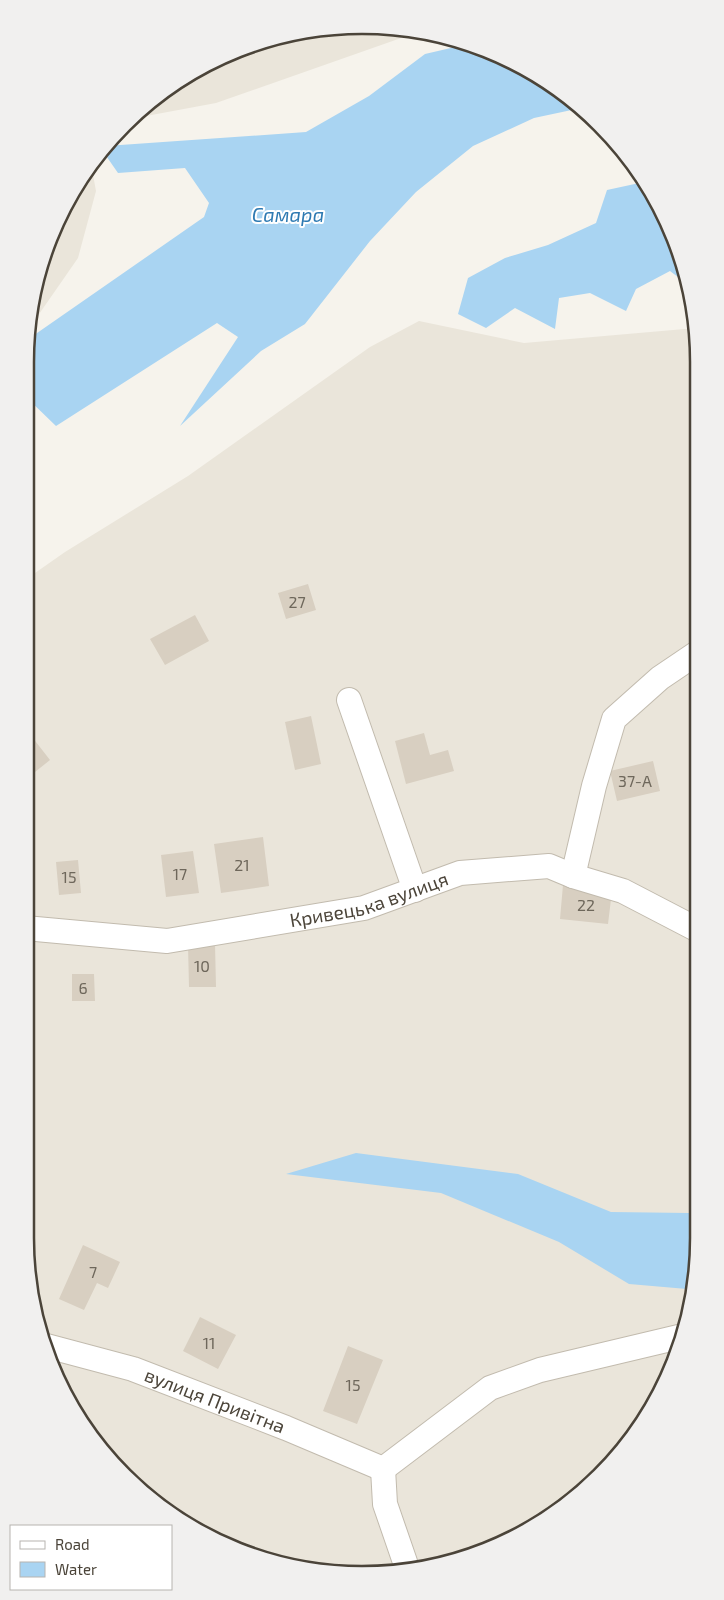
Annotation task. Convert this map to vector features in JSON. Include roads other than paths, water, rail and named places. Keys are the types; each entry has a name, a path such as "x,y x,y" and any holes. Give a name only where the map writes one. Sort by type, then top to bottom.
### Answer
{"street":[{"path":"573,876 594,786 614,719 660,678 690,657"},
{"path":"348,700 415,890"},
{"name":"Кривецька вулиця","path":"34,929 167,940 364,908 460,874 549,866 573,876 624,891 690,926"},
{"path":"405,1563 385,1504 383,1469 490,1388 540,1370 675,1338"},
{"name":"вулиця Привітна","path":"52,1347 133,1368 286,1428 383,1469"}],"water":[{"name":"Самара","path":"454,47 468,51 526,78 572,110 534,118 473,146 416,192 370,241 305,324 261,351 180,426 238,337 217,323 56,426 34,405 35,335 204,217 209,203 185,168 118,173 106,156 116,145 306,132 369,96 425,54"},
{"path":"637,183 665,236 679,278 670,271 636,289 626,311 590,293 559,298 555,329 515,308 486,328 458,314 468,278 505,258 548,245 596,223 607,190"},
{"path":"356,1153 518,1174 611,1212 689,1213 690,1211 690,1259 686,1289 629,1284 559,1242 441,1193 286,1174"}]}
